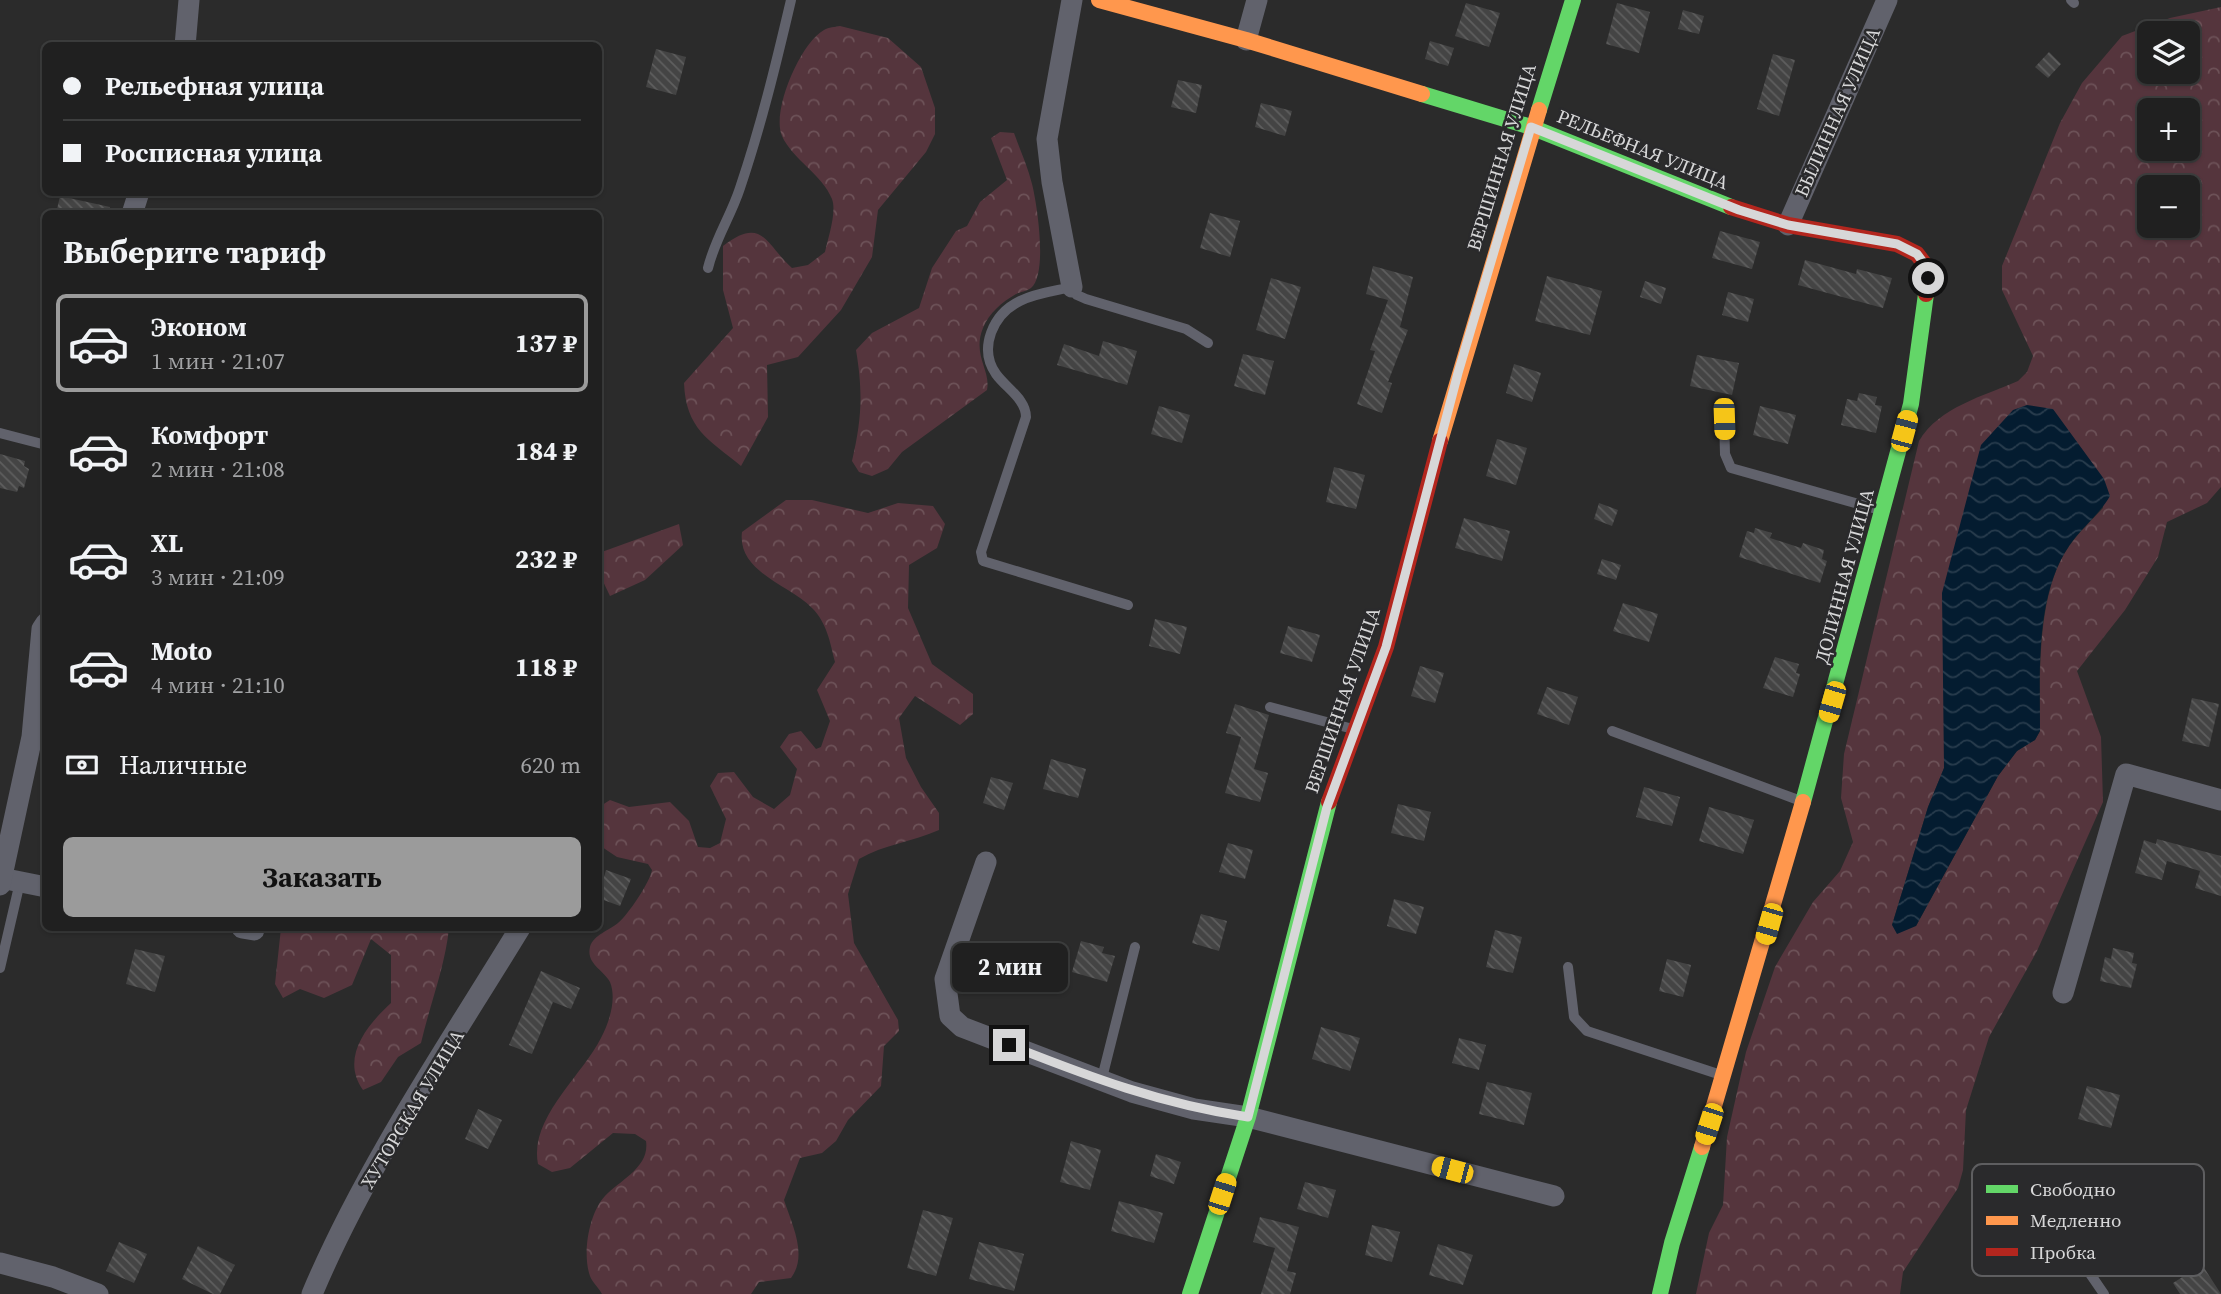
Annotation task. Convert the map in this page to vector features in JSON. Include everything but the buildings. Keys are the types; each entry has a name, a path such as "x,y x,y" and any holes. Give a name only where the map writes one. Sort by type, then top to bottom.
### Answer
{"street":[{"path":"186,42 189,0"},
{"path":"1072,0 1047,139 1052,182 1072,287"},
{"name":"РЕЛЬЕФНАЯ УЛИЦА","path":"1099,0 1246,40 1531,127 1739,210 1788,225 1897,244 1917,254 1926,266"},
{"path":"1246,40 1257,0"},
{"name":"ВЕРШИННАЯ УЛИЦА","path":"1190,1294 1248,1117 1327,807 1386,647 1458,373 1531,127 1573,0"},
{"name":"БЫЛИННАЯ УЛИЦА","path":"1788,225 1887,0"},
{"name":"ДОЛИННАЯ УЛИЦА","path":"1660,1294 1672,1243 1804,802 1911,404 1928,278 1926,266"},
{"path":"42,629 32,737 7,882 42,886"},
{"path":"2063,993 2126,774 2221,800"},
{"path":"986,862 945,979 950,1016 962,1027 1101,1082 1194,1109 1248,1117 1554,1196"},
{"name":"ХУТОРСКАЯ УЛИЦА","path":"312,1294 331,1250 369,1180 518,931"},
{"path":"0,1263 53,1276 98,1294"}],"lane":[{"path":"708,268 714,242 736,200 764,117 791,0"},
{"path":"1128,605 988,564 981,557 1026,417 1022,402 1003,383 989,362 990,334 998,319 1021,300 1072,287 1077,295 1086,299 1185,329 1208,344"},
{"path":"1724,419 1725,454 1731,468 1883,511"},
{"path":"0,433 42,444"},
{"path":"1270,707 1356,729"},
{"path":"1612,731 1804,802"},
{"path":"0,968 7,882"},
{"path":"1101,1082 1135,947"},
{"path":"1568,967 1569,998 1574,1017 1587,1031 1724,1076"},
{"path":"2092,1276 2104,1294"}],"green space":[{"path":"2221,7 2221,487 2207,503 2167,522 2158,557 2125,610 2077,671 2101,737 2103,802 2037,951 1989,1037 1966,1110 1963,1170 1958,1188 1903,1272 1900,1294 1696,1294 1709,1233 1723,1205 1727,1137 1746,1052 1775,967 1813,902 1840,871 1853,842 1841,798 1844,754 1919,441 1938,419 1950,411 2018,381 2027,372 2033,356 2002,290 2002,266 2060,123 2082,83 2122,36 2137,30 2137,84 2200,84 2200,21 2162,21","holes":["2104,479 2103,508 2070,545 2051,586 2042,635 2040,731 2035,740 2017,751 1998,776 1916,926 1892,925 1928,807 1944,768 1946,696"]},
{"path":"840,26 888,38 921,67 935,108 935,134 926,152 878,210 872,257 841,310 798,357 767,365 768,417 741,466 709,440 694,422 689,412 684,383 733,328 723,290 723,246 736,237 756,233 792,268 808,265 825,252 833,218 832,199 822,182 787,145 780,125 784,95 806,48 824,30"},
{"path":"1000,132 1014,133 1032,184 1040,238 1036,280 1031,288 1001,304 983,328 980,354 987,376 987,390 902,452 888,469 872,476 859,472 852,461 860,406 856,350 872,333 919,308 932,268 956,231 967,226 980,202 1007,180 991,138"},
{"path":"786,500 812,500 868,513 898,503 933,506 945,524 937,548 909,565 908,608 932,664 973,694 973,714 960,725 915,696 899,718 906,758 939,813 939,830 859,859 848,894 854,943 898,1020 899,1031 884,1046 881,1086 848,1120 836,1141 822,1153 800,1158 784,1200 798,1250 796,1269 791,1278 759,1282 751,1294 602,1294 591,1278 588,1267 587,1246 591,1223 599,1203 639,1166 646,1150 646,1141 635,1134 613,1133 570,1168 552,1172 538,1164 537,1147 549,1114 592,1052 609,1018 612,989 610,982 591,958 590,947 595,939 627,913 643,890 652,870 648,864 617,857 602,847 602,805 610,800 629,807 670,802 689,821 698,847 710,848 720,843 726,819 710,786 718,773 734,772 753,797 774,809 790,795 797,769 780,747 789,734 801,731 816,749 821,747 830,721 817,690 835,662 821,620 802,599 766,576 747,557 742,532"},
{"path":"679,524 683,545 645,580 610,596 602,579 602,552"},
{"path":"281,931 449,931 441,971 421,1043 398,1057 381,1082 363,1090 354,1066 355,1054 373,1021 391,1003 391,955 371,939 352,985 324,998 300,989 283,998 275,984"}],"water":[{"path":"2027,405 2053,409 2104,479 2110,496 2069,546 2050,588 2040,660 2040,731 2035,740 2017,751 1998,776 1916,926 1897,934 1892,925 1928,807 1944,768 1942,593 1981,445 2013,410"}],"traffic: fast":[{"path":"1539,110 1573,0"},
{"path":"1422,94 1531,127 1731,207"},
{"path":"1803,802 1911,404 1926,294"},
{"path":"1190,1294 1248,1117 1329,802"},
{"path":"1660,1294 1672,1243 1702,1147"}],"traffic: slow":[{"path":"1099,0 1246,40 1422,94"},
{"path":"1440,441 1539,110"},
{"path":"1702,1147 1803,802"}],"traffic: jam":[{"path":"1731,207 1788,225 1897,244 1917,254 1926,266 1926,294"},
{"path":"1329,802 1386,647 1440,441"}],"route":[{"path":"1009,1045 1132,1092 1194,1109 1248,1117 1327,807 1386,647 1458,373 1531,127 1739,210 1788,225 1897,244 1917,254 1926,266 1928,278"}]}
